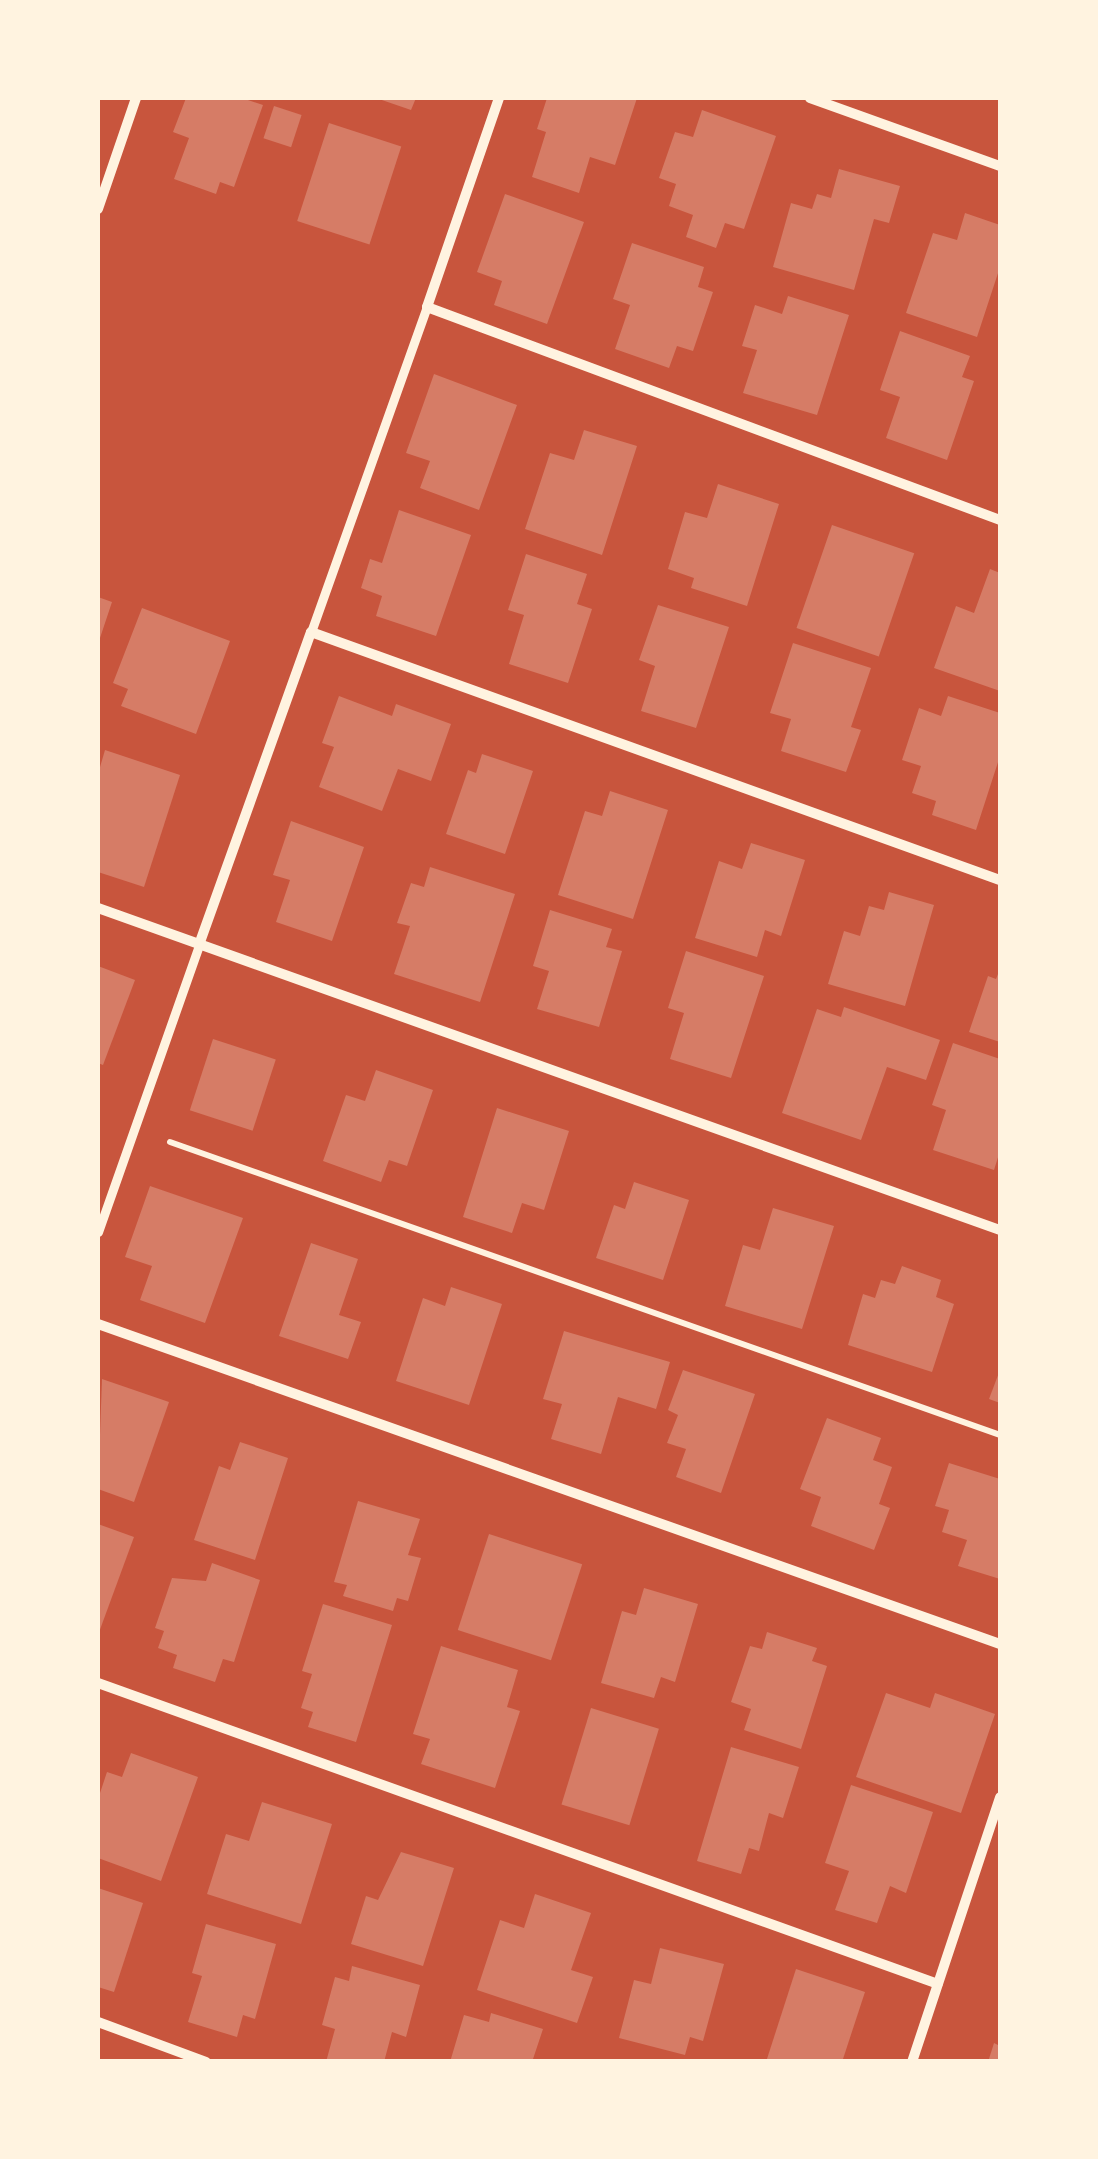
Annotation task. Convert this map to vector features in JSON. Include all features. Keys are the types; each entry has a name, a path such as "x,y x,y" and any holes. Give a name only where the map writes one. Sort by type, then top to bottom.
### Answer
{"street":[{"path":"98,210 136,98"},
{"path":"98,1232 499,98"},
{"path":"810,98 1000,166"},
{"path":"428,307 1000,520"},
{"path":"311,632 1000,880"},
{"path":"98,908 1000,1230"},
{"path":"98,1324 1000,1644"},
{"path":"98,1683 938,1984"},
{"path":"912,2062 1000,1797"},
{"path":"98,2022 206,2062"}],"path":[{"path":"132,1129 1000,1435"}],"building":[{"path":"186,98 242,98 263,105 234,187 220,182 216,194 174,179 189,138 173,132"},
{"path":"376,98 416,98 411,110"},
{"path":"547,98 637,98 615,165 590,157 579,193 532,177 546,132 537,129"},
{"path":"274,106 302,115 291,147 263,138"},
{"path":"702,110 776,136 744,229 725,223 716,248 686,237 693,215 669,206 676,184 659,178 675,132 693,137"},
{"path":"329,123 401,146 369,244 297,221"},
{"path":"839,169 900,186 889,223 874,219 854,290 773,267 791,203 812,209 817,194 831,198"},
{"path":"505,194 584,222 547,324 494,305 502,281 477,272"},
{"path":"965,213 1000,225 1000,267 977,337 906,313 933,233 957,240"},
{"path":"632,243 704,267 698,287 713,292 693,351 677,346 669,368 615,349 630,305 613,299"},
{"path":"788,296 849,315 817,415 743,393 757,350 742,346 755,305 782,314"},
{"path":"900,331 970,356 962,377 974,381 947,460 886,438 900,397 880,390"},
{"path":"434,374 517,405 479,510 420,488 430,461 406,453"},
{"path":"584,430 637,446 602,555 525,529 550,453 574,460"},
{"path":"718,484 779,504 747,606 691,588 694,578 668,569 685,512 707,518"},
{"path":"399,510 471,535 436,636 376,616 382,596 361,588 370,559 382,563"},
{"path":"832,525 914,553 879,656 797,628"},
{"path":"526,554 587,574 577,604 592,609 568,683 509,664 524,615 508,610"},
{"path":"990,569 1000,573 1000,691 934,668 956,606 974,613"},
{"path":"98,597 112,602 98,644"},
{"path":"658,605 729,627 696,728 641,711 655,666 639,660"},
{"path":"142,608 230,641 196,734 121,706 128,689 113,683"},
{"path":"793,643 871,668 851,727 861,730 846,772 781,751 791,719 770,713"},
{"path":"339,696 392,716 396,704 451,724 431,781 398,769 382,811 319,787 334,747 322,743"},
{"path":"948,696 1000,713 1000,756 976,830 932,815 936,801 912,793 921,766 902,760 919,708 941,716"},
{"path":"105,750 180,775 144,887 98,872 98,774"},
{"path":"482,754 533,771 505,854 446,834 468,770 476,773"},
{"path":"610,791 668,810 633,919 558,895 585,811 602,816"},
{"path":"291,821 364,847 332,941 276,922 290,880 273,875"},
{"path":"751,843 805,860 781,936 765,930 757,957 695,938 719,861 742,869"},
{"path":"430,867 515,894 480,1002 394,974 410,926 397,923 411,883 424,887"},
{"path":"889,892 934,905 905,1006 828,984 844,931 860,936 869,906 884,910"},
{"path":"550,910 612,929 606,947 622,951 599,1027 537,1009 549,971 533,966"},
{"path":"686,951 764,976 731,1078 670,1059 684,1013 668,1008"},
{"path":"98,966 135,980 103,1065 98,1063"},
{"path":"1000,969 1000,1042 969,1032 988,976 996,979"},
{"path":"844,1007 940,1040 926,1080 887,1067 861,1140 782,1113 817,1009 841,1017"},
{"path":"213,1039 276,1059 253,1131 190,1110"},
{"path":"953,1043 1000,1059 1000,1151 994,1170 933,1150 946,1110 932,1105"},
{"path":"376,1070 433,1090 407,1166 389,1160 381,1182 323,1161 346,1095 365,1101"},
{"path":"497,1108 569,1131 544,1210 522,1203 512,1233 463,1217"},
{"path":"634,1182 689,1200 663,1280 596,1258 614,1205 625,1209"},
{"path":"150,1186 243,1218 205,1323 140,1300 152,1266 125,1257"},
{"path":"773,1208 834,1226 802,1329 725,1306 743,1245 760,1250"},
{"path":"311,1243 358,1259 339,1315 361,1322 348,1359 279,1336"},
{"path":"902,1266 941,1280 936,1297 954,1304 932,1372 848,1345 863,1294 875,1298 881,1280 895,1284"},
{"path":"451,1287 502,1304 469,1405 396,1381 423,1298 445,1306"},
{"path":"564,1331 670,1362 656,1409 618,1397 601,1454 551,1439 562,1404 543,1399"},
{"path":"683,1370 755,1394 721,1493 676,1477 686,1449 667,1443 678,1415 668,1410"},
{"path":"1000,1370 1000,1403 989,1399"},
{"path":"102,1379 169,1402 134,1502 98,1489"},
{"path":"827,1418 881,1438 873,1460 892,1467 879,1504 890,1508 874,1550 811,1526 821,1497 800,1489"},
{"path":"240,1442 288,1458 255,1560 194,1540 219,1466 230,1470"},
{"path":"949,1463 1000,1479 1000,1579 958,1566 967,1540 942,1532 949,1510 935,1506"},
{"path":"358,1501 420,1519 408,1555 421,1558 408,1601 397,1598 393,1611 343,1596 347,1585 334,1582"},
{"path":"98,1524 134,1537 98,1635"},
{"path":"489,1534 582,1564 551,1660 458,1630"},
{"path":"212,1563 260,1580 234,1662 223,1659 215,1682 173,1668 177,1655 158,1648 164,1631 155,1628 172,1578 206,1581"},
{"path":"644,1588 698,1604 675,1682 661,1677 654,1698 601,1683 622,1611 636,1615"},
{"path":"323,1604 392,1625 356,1742 308,1727 313,1712 301,1708 312,1674 302,1671"},
{"path":"767,1632 817,1648 812,1661 827,1666 801,1749 744,1730 751,1709 731,1702 750,1646 762,1649"},
{"path":"441,1646 518,1670 507,1707 520,1711 495,1788 421,1764 430,1739 413,1734"},
{"path":"886,1693 930,1708 935,1693 995,1714 961,1813 856,1777"},
{"path":"591,1708 659,1729 629,1825 561,1805"},
{"path":"731,1747 799,1767 783,1818 769,1813 759,1851 749,1848 741,1874 697,1861"},
{"path":"131,1753 198,1777 161,1881 98,1858 98,1799 107,1772 122,1777"},
{"path":"851,1785 933,1812 906,1893 890,1886 877,1923 835,1910 849,1871 825,1863"},
{"path":"262,1802 332,1824 301,1924 207,1894 226,1834 249,1841"},
{"path":"401,1852 454,1868 423,1966 351,1944 366,1896 378,1900"},
{"path":"98,1888 143,1903 114,1992 98,1987"},
{"path":"535,1894 591,1913 571,1970 593,1977 577,2023 477,1990 500,1920 524,1928"},
{"path":"206,1924 276,1944 255,2019 243,2015 237,2037 188,2022 202,1976 192,1973"},
{"path":"660,1948 724,1964 703,2041 690,2037 685,2055 619,2038 634,1980 651,1984"},
{"path":"352,1966 420,1985 406,2037 392,2032 384,2062 326,2062 335,2029 322,2025 335,1977 349,1981"},
{"path":"796,1969 865,1992 842,2062 766,2062"},
{"path":"491,2013 543,2029 532,2062 450,2062 464,2015 489,2022"},
{"path":"994,2043 1000,2046 1000,2062 988,2062"}]}
